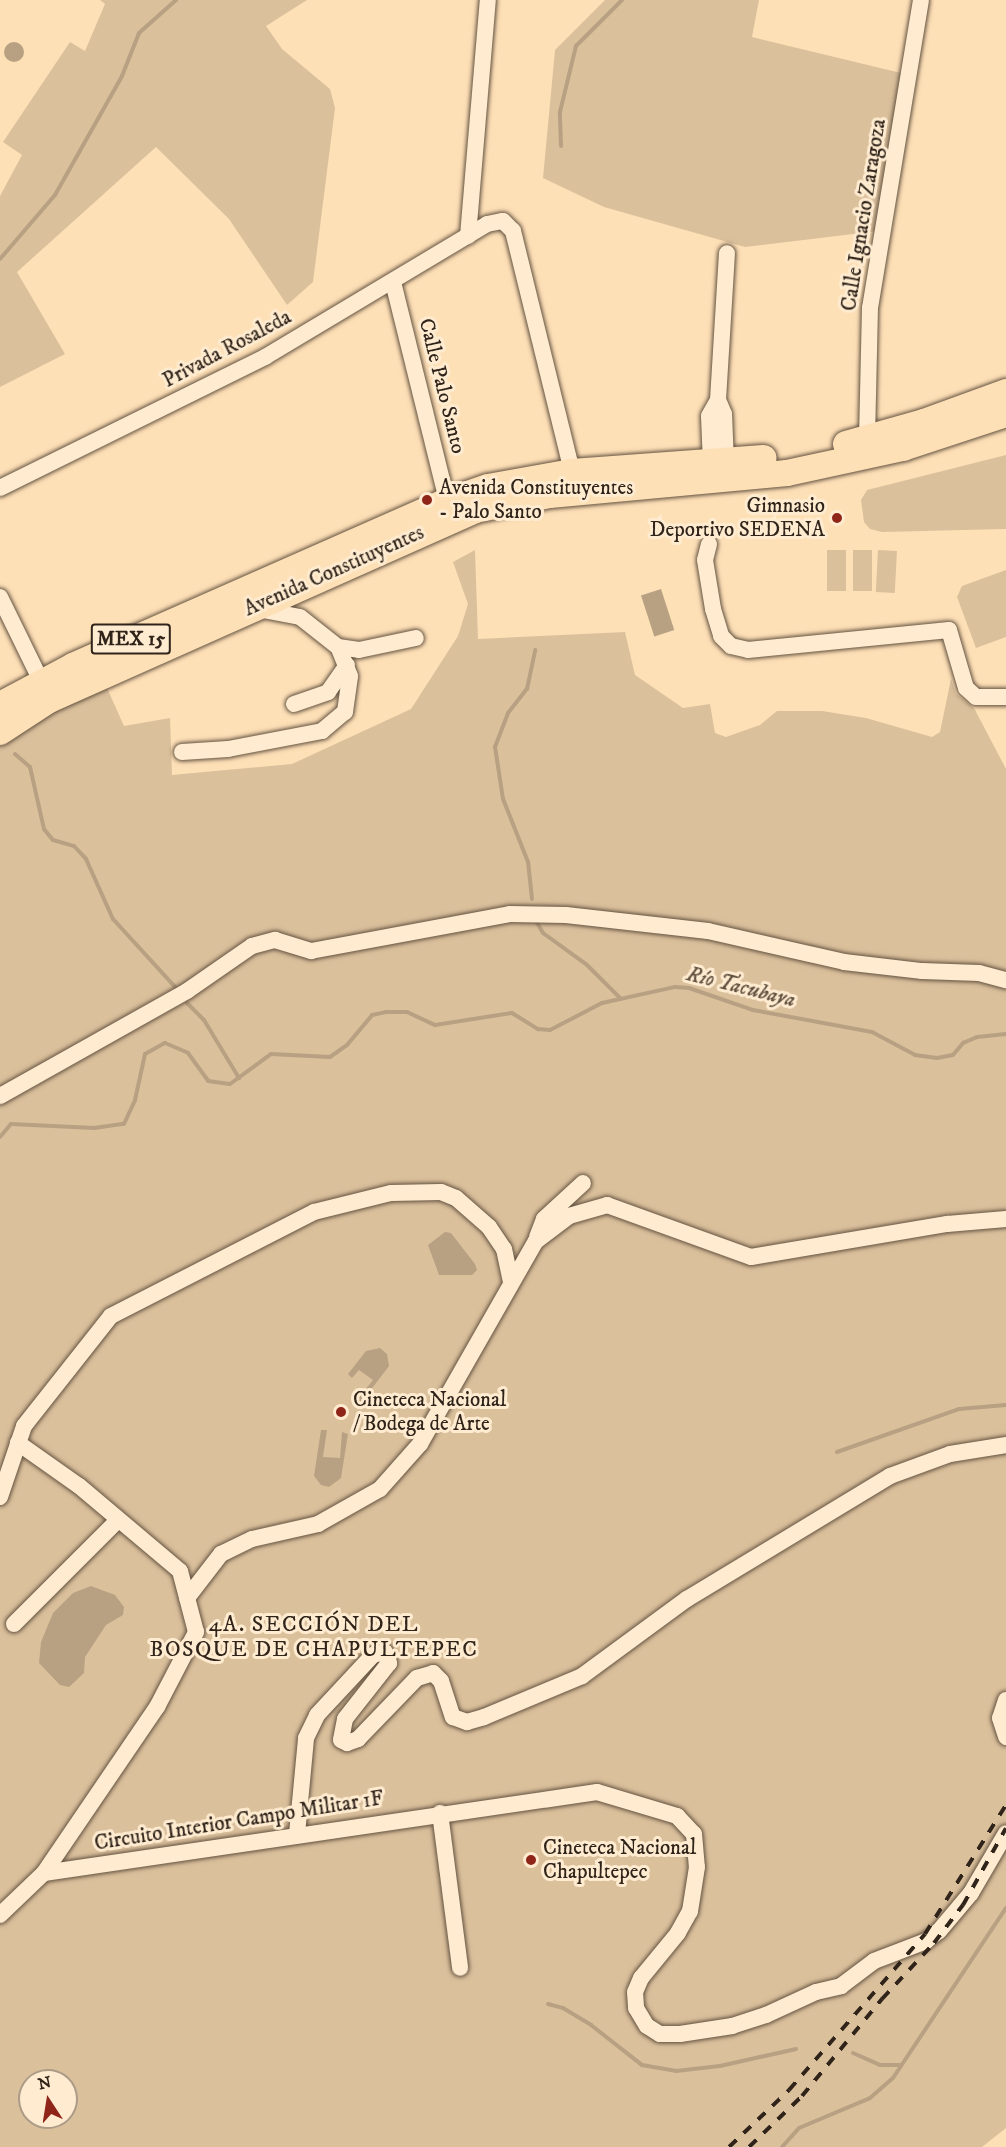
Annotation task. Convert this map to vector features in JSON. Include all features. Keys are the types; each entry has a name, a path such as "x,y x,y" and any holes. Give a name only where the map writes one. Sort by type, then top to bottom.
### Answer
{"highway":[{"name":"Avenida Constituyentes","path":"0,705 42,681 447,501 488,487 572,472 719,463 867,439 1006,392"},
{"name":"Avenida Constituyentes","path":"0,732 49,700 419,532 496,504 550,495 788,472 903,448 1006,414"}],"street":[{"path":"468,236 488,0"},
{"name":"Calle Ignacio Zaragoza","path":"867,439 870,308 921,0"},
{"name":"Privada Rosaleda","path":"0,488 265,357 468,236 503,221 513,231 572,472"},
{"path":"719,463 724,414 718,400 727,253"},
{"name":"Calle Palo Santo","path":"393,282 447,501"},
{"path":"709,544 705,560 713,609 721,636 731,646 748,650 949,630 966,688 976,697 1006,697"},
{"path":"303,585 306,620"},
{"path":"0,597 42,681"},
{"path":"182,752 228,749 322,731 345,712 351,684 347,664 338,647 306,620 288,612 252,609"},
{"path":"338,647 359,650 416,639"},
{"path":"294,704 328,692 347,664"},
{"path":"0,1095 188,991 252,945 275,940 311,951 510,914 566,915 708,931 844,962 922,972 979,973 1006,980"},
{"path":"187,1598 221,1554 252,1539 318,1524 380,1489 420,1444 536,1241 544,1219 583,1183"},
{"path":"0,1497 24,1426 111,1316 314,1212 391,1193 441,1192 456,1198 489,1227 504,1249 511,1282"},
{"path":"536,1241 569,1216 606,1205 751,1257 947,1224 1006,1219"},
{"name":"Circuito Interior Campo Militar 1F","path":"0,1915 44,1873 157,1707 196,1632 180,1571 79,1486 18,1443"},
{"path":"297,1834 306,1738 317,1715 373,1655 385,1652 389,1663 345,1719 341,1740 347,1743 358,1739 417,1678 433,1673 441,1681 453,1717 467,1722 484,1717 582,1676 687,1599 891,1476 950,1454 1006,1445"},
{"path":"14,1624 118,1520"},
{"path":"1006,1700 1000,1718 1006,1737"},
{"name":"Circuito Interior Campo Militar 1F","path":"44,1873 440,1813 597,1792 677,1816 688,1823 696,1839 697,1867 690,1911 678,1932 641,1978 635,1992 642,2021 660,2034 715,2030 750,2021 816,1992 841,1986 874,1961 926,1941 939,1931 971,1893 1006,1833"},
{"path":"440,1813 460,1968"}],"shaded area":[{"path":"100,0 307,0 266,26 282,49 330,89 335,108 313,282 287,305 229,219 156,147 17,272 65,354 0,387 0,196 22,155 3,142 70,42 85,51 105,4"},
{"path":"605,0 759,0 752,37 901,73 878,231 745,247 604,207 543,178 555,50"},
{"path":"14,42 21,45 24,52 21,59 14,62 7,59 4,52 7,45"},
{"path":"1006,455 1006,529 882,532 870,529 864,522 861,500 867,490"},
{"path":"475,550 478,639 625,632 635,675 683,708 710,704 715,733 726,737 760,725 777,711 822,711 866,718 932,737 940,732 951,679 956,694 974,708 1006,769 1006,2128 982,2147 0,2147 0,745 48,714 107,688 124,726 170,718 172,775 292,764 411,709 458,636 468,604 453,562"},
{"path":"827,550 846,550 846,591 827,591"},
{"path":"853,550 872,550 872,591 853,591"},
{"path":"878,550 897,551 895,593 876,592"},
{"path":"1006,570 1006,637 976,648 957,597 962,586"},
{"path":"661,589 674,630 654,636 641,595"},
{"path":"445,1232 451,1233 475,1264 477,1270 472,1275 439,1275 428,1245"},
{"path":"380,1348 387,1354 389,1366 357,1408 353,1405 373,1380 359,1370 352,1378 348,1374 366,1351"},
{"path":"321,1430 327,1430 323,1457 340,1458 342,1432 348,1434 341,1478 329,1487 321,1485 314,1476"},
{"path":"91,1586 115,1595 124,1607 123,1615 106,1625 85,1657 84,1673 69,1687 60,1685 39,1663 41,1642 53,1613 73,1593"}],"waterway":[{"path":"0,259 55,195 122,76 139,33 176,0"},
{"path":"561,146 560,112 576,46 622,0"},
{"path":"532,899 528,862 503,799 495,747 508,713 527,689 535,650"},
{"path":"15,754 30,767 44,829 53,840 74,846 86,859 113,919 175,987"},
{"path":"536,921 543,933 587,965 621,999"},
{"name":"Río Tacubaya","path":"0,1137 11,1124 94,1128 124,1124 135,1100 145,1054 165,1043 188,1053 208,1081 230,1084 271,1054 330,1057 347,1045 372,1015 386,1012 407,1012 435,1025 512,1013 538,1029 550,1030 602,1003 675,987 689,988 753,1010 872,1032 915,1055 937,1058 953,1055 963,1043 977,1037 1006,1034"},
{"path":"187,1003 204,1020 239,1078"},
{"path":"837,1452 959,1409 1006,1405"},
{"path":"782,2147 799,2128 870,2098 893,2078 1006,1908"},
{"path":"548,2004 563,2008 591,2025 642,2065 676,2071 720,2066 796,2049"},
{"path":"853,2053 880,2065 901,2065"}],"railway":[{"path":"729,2147 789,2090 925,1934 1006,1805"},
{"path":"749,2147 802,2096 882,1999 934,1943 963,1905 1006,1828"}],"place":[{"name":"Avenida Constituyentes - Palo Santo","path":"427,500"},
{"name":"Gimnasio Deportivo SEDENA","path":"837,518"},
{"name":"Cineteca Nacional / Bodega de Arte","path":"341,1412"},
{"name":"Cineteca Nacional Chapultepec","path":"531,1860"}],"district":[{"name":"4A. SECCIÓN DEL BOSQUE DE CHAPULTEPEC","path":"314,1637"}]}
